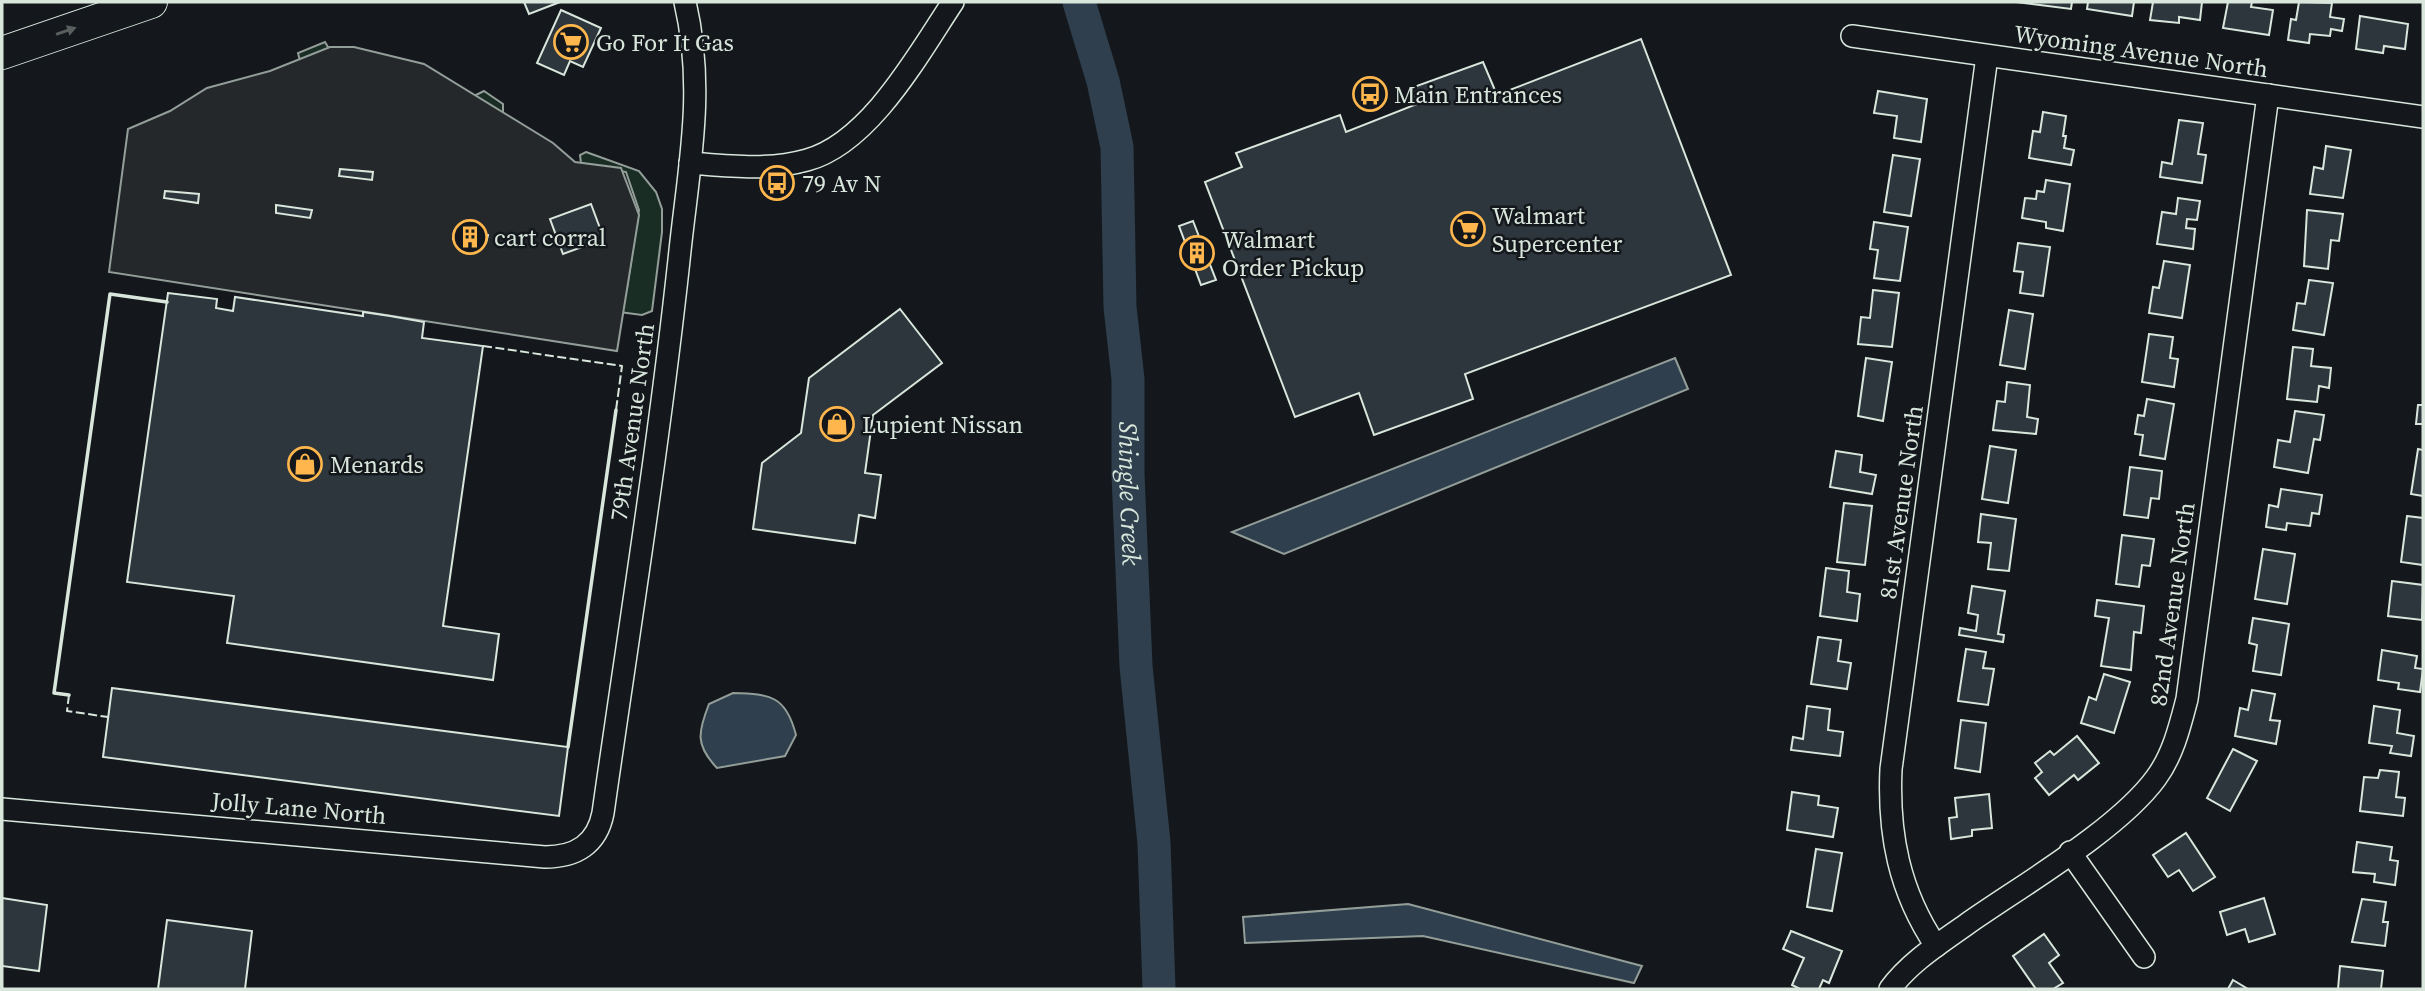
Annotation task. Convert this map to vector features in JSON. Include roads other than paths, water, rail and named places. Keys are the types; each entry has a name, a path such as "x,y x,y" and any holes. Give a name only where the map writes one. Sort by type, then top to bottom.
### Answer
{"highway":[{"path":"2,53 151,2"}],"street":[{"name":"79th Avenue North","path":"588,845 599,830 603,813 671,331 696,110 695,44 685,2"},
{"path":"690,163 775,167 810,160 836,147 876,110 953,2"},
{"name":"Wyoming Avenue North","path":"1852,36 2423,117"},
{"name":"81st Avenue North","path":"1936,946 1919,920 1896,856 1890,806 1891,769 1987,56"},
{"name":"82nd Avenue North","path":"1890,989 1902,974 1936,946 2117,817 2157,777 2180,724 2189,685 2269,94"},
{"name":"Jolly Lane North","path":"2,809 545,857 575,852 588,845"},
{"path":"2070,852 2144,957"}],"water":[{"path":"1675,358 1688,389 1284,554 1232,532"},
{"path":"733,693 767,696 782,705 796,735 785,756 717,768 710,760 701,738 705,714 709,704"},
{"path":"1408,904 1642,966 1634,983 1423,936 1245,943 1243,917"}],"waterway":[{"name":"Shingle Creek","path":"1079,2 1103,81 1117,147 1120,307 1128,379 1128,474 1136,666 1154,843 1159,989"}],"place":[{"name":"Go For It Gas","path":"571,42"},
{"name":"Main Entrances","path":"1370,94"},
{"name":"79 Av N","path":"777,183"},
{"name":"Walmart Supercenter","path":"1468,229"},
{"name":"cart corral","path":"470,237"},
{"name":"Walmart Order Pickup","path":"1197,253"},
{"name":"Lupient Nissan","path":"837,424"},
{"name":"Menards","path":"305,464"}]}
